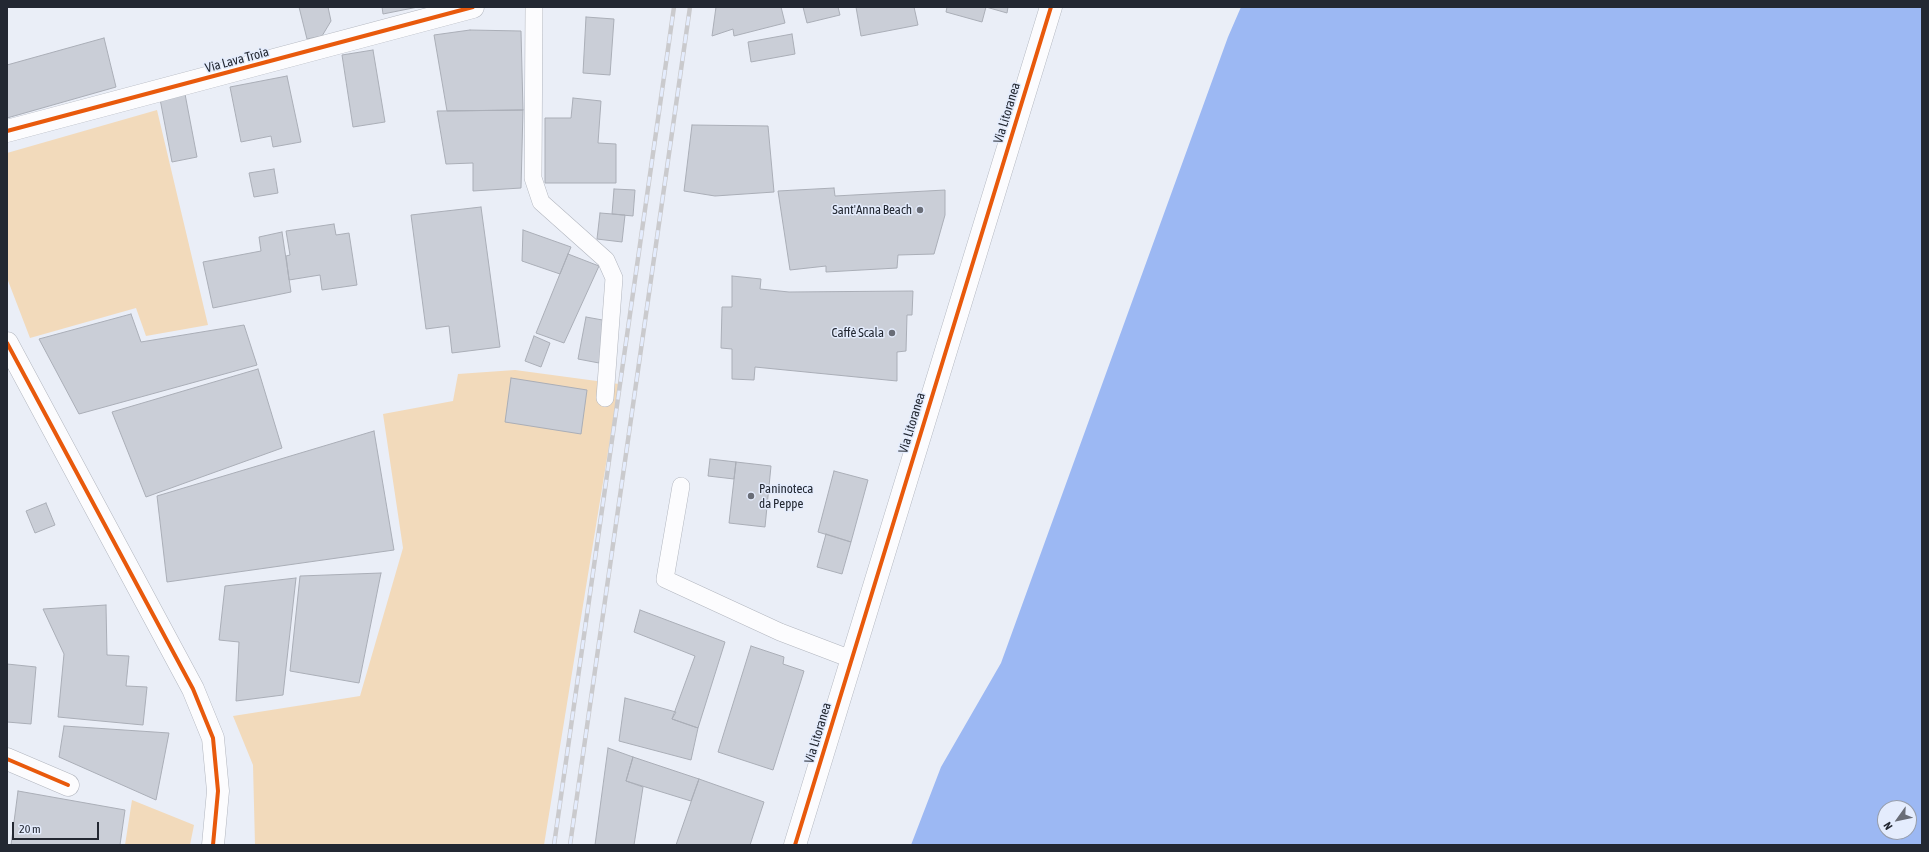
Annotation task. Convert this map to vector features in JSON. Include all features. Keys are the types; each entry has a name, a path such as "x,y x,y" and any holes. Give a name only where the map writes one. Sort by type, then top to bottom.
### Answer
{"street":[{"name":"Via Lava Troia","path":"7,131 472,7"},
{"name":"Via Litoranea","path":"795,845 1051,7"},
{"path":"7,343 194,688 212,738 218,791 214,845"},
{"path":"7,759 68,785"}],"lane":[{"path":"534,7 533,178 541,202 606,260 614,278 605,398"},
{"path":"680,486 665,578 780,632 851,659"}],"shaded area":[{"path":"157,110 208,325 146,336 136,308 30,338 7,278 7,153"},
{"path":"515,370 619,384 544,845 255,845 253,765 233,716 360,696 403,548 383,414 453,401 458,374"},
{"path":"132,800 194,825 190,845 125,845"}],"water":[{"path":"1241,7 1922,7 1922,845 911,845 941,767 1001,663 1228,37"}],"building":[{"path":"299,7 328,7 331,21 322,36 307,39"},
{"path":"382,7 418,7 383,14"},
{"path":"716,7 781,7 785,23 734,36 733,29 712,36"},
{"path":"803,7 838,7 840,15 807,23"},
{"path":"856,7 914,7 918,25 861,36"},
{"path":"947,7 986,7 982,22 946,12"},
{"path":"986,7 1008,7 1007,13"},
{"path":"586,17 614,19 610,75 583,73"},
{"path":"470,30 521,31 523,110 447,111 434,35"},
{"path":"792,34 795,54 751,62 748,42"},
{"path":"104,38 116,87 7,118 7,65"},
{"path":"373,50 385,122 353,127 342,55"},
{"path":"287,76 301,142 273,147 271,136 241,142 230,87"},
{"path":"185,94 197,157 172,162 160,99"},
{"path":"573,98 601,101 598,143 616,144 616,183 545,183 545,118 571,118"},
{"path":"523,110 521,188 473,191 473,163 446,164 437,111"},
{"path":"692,125 768,126 774,192 715,196 684,191"},
{"path":"274,169 278,193 254,197 249,173"},
{"path":"834,188 835,196 945,190 945,215 934,254 898,255 897,268 826,272 826,266 790,270 778,191"},
{"path":"614,189 635,190 633,216 612,214"},
{"path":"481,207 500,347 452,353 449,326 426,329 411,215"},
{"path":"600,213 625,215 622,242 597,239"},
{"path":"334,224 336,235 349,233 357,285 322,290 320,275 289,280 286,256 290,255 286,231"},
{"path":"523,230 571,247 560,274 522,261"},
{"path":"282,232 291,292 213,308 203,262 261,251 259,237"},
{"path":"568,254 599,266 564,343 536,333"},
{"path":"732,276 761,279 760,289 789,292 913,291 912,315 907,315 906,351 897,352 897,381 755,367 754,380 732,379 732,349 721,348 722,307 732,307"},
{"path":"131,314 141,342 244,325 257,365 79,414 39,339"},
{"path":"586,317 608,321 599,363 578,359"},
{"path":"534,336 550,343 541,367 525,361"},
{"path":"258,369 282,448 146,497 112,412"},
{"path":"511,378 587,390 581,434 505,422"},
{"path":"374,431 394,550 167,582 157,496"},
{"path":"710,459 736,462 734,479 708,476"},
{"path":"736,462 771,466 765,527 729,523"},
{"path":"834,471 868,480 851,542 818,532"},
{"path":"46,503 55,525 35,533 26,511"},
{"path":"826,534 851,542 842,574 817,567"},
{"path":"381,573 359,683 290,671 300,576"},
{"path":"296,578 283,695 236,701 239,642 219,640 225,586"},
{"path":"106,605 107,655 129,656 126,686 147,687 143,725 58,717 64,654 43,609"},
{"path":"640,610 725,642 698,728 672,719 695,656 634,632"},
{"path":"751,646 784,657 783,664 804,671 773,770 718,752"},
{"path":"7,664 36,667 31,724 7,722"},
{"path":"625,698 676,712 672,719 698,728 691,760 619,741"},
{"path":"64,726 169,733 156,800 59,757"},
{"path":"608,748 633,757 626,781 643,787 634,845 595,845"},
{"path":"633,757 699,779 691,801 626,781"},
{"path":"699,779 764,802 750,845 676,845"},
{"path":"18,791 125,810 120,845 11,845"}],"railway":[{"path":"554,845 674,7"},
{"path":"570,845 690,7"}],"cycle path":[{"path":"7,131 473,7"},
{"path":"795,845 1051,7"},
{"path":"7,343 193,689 213,738 218,791 213,845"},
{"path":"7,759 68,785"}],"place":[{"name":"Sant'Anna Beach","path":"920,210"},
{"name":"Caffè Scala","path":"892,333"},
{"name":"Paninoteca da Peppe","path":"751,496"}]}
